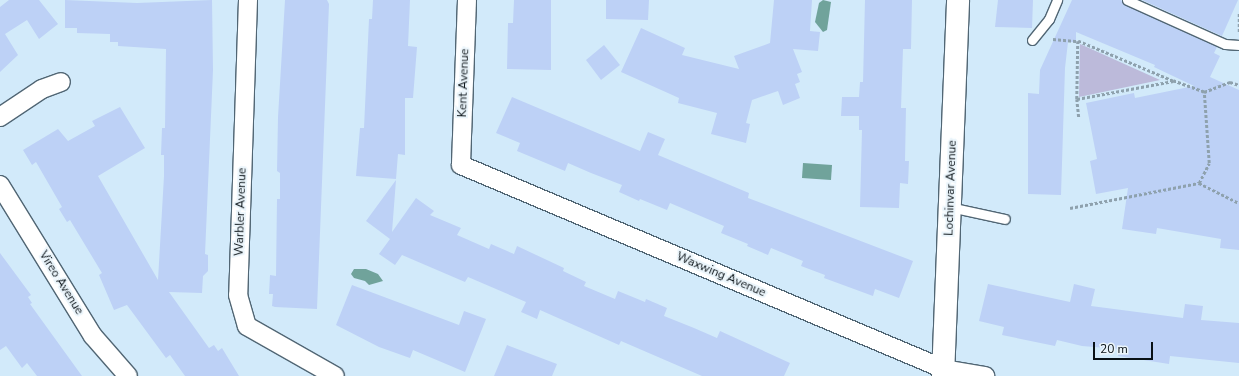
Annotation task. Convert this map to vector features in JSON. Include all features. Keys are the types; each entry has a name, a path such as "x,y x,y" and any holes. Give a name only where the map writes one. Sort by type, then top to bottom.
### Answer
{"street":[{"name":"Warbler Avenue","path":"248,0 238,294 247,326 333,375"},
{"name":"Kent Avenue","path":"460,165 467,0"},
{"name":"Lochinvar Avenue","path":"943,372 958,0"},
{"path":"0,117 42,89 61,82"},
{"name":"Waxwing Avenue","path":"460,165 943,372 985,376"},
{"name":"Vireo Avenue","path":"0,186 93,336 128,376"}],"lane":[{"path":"1033,38 1049,19 1057,0"},
{"path":"1127,0 1225,44 1239,45"},
{"path":"950,206 1005,219"}],"path":[{"path":"1239,12 1239,28"},
{"path":"1033,38 1078,41 1204,92 1230,82 1239,85"},
{"path":"1078,41 1077,99 1079,117"},
{"path":"1077,99 1174,81"},
{"path":"1199,183 1209,163 1204,92"},
{"path":"1070,208 1199,183 1239,203"}],"shaded area":[{"path":"823,0 831,2 827,30 823,32 815,22 819,3"},
{"path":"1080,44 1160,80 1079,97"},
{"path":"803,163 832,165 831,180 802,178"},
{"path":"354,269 366,269 378,274 383,281 369,285 365,281 354,278 351,274"}],"building":[{"path":"9,0 39,0 58,24 39,39 27,20 5,34 18,55 0,72 0,7"},
{"path":"65,0 137,3 212,0 213,70 205,254 208,255 208,271 203,276 202,293 169,292 209,348 214,345 218,351 222,348 239,376 185,376 170,355 166,358 127,305 114,310 99,275 102,273 70,220 67,222 59,209 62,207 36,162 32,165 23,150 58,129 68,141 95,126 92,121 120,107 145,148 98,176 158,280 164,176 164,155 161,155 162,128 165,128 166,49 118,46 118,42 110,42 110,34 77,33 77,28 65,28"},
{"path":"285,0 327,0 329,4 317,309 275,307 272,306 273,294 269,294 270,275 276,276 277,199 280,199 280,173 277,171 278,117"},
{"path":"373,0 410,0 408,46 417,47 413,98 405,98 405,155 398,154 396,179 356,176 360,128 364,128 369,19 372,19"},
{"path":"514,0 551,0 551,70 507,69 508,23 513,23"},
{"path":"606,0 649,0 648,20 606,19"},
{"path":"774,0 812,0 810,31 820,32 818,51 793,49 802,72 797,74 800,82 795,84 800,98 783,105 778,91 752,100 746,123 750,124 746,143 711,134 717,113 678,103 679,98 621,72 641,28 685,48 682,55 739,69 734,56 770,43"},
{"path":"865,0 912,0 911,49 903,49 901,108 906,108 905,161 909,161 908,184 900,183 899,208 860,207 862,130 859,130 859,116 841,116 842,97 859,97 860,82 863,82"},
{"path":"998,0 1033,0 1032,28 995,27"},
{"path":"1072,0 1121,0 1125,5 1217,47 1214,53 1220,56 1210,77 1239,90 1239,250 1220,248 1221,239 1157,228 1156,234 1122,229 1128,188 1096,194 1090,161 1097,159 1086,103 1134,93 1135,98 1194,86 1154,67 1155,65 1076,32 1076,42 1068,42 1065,68 1061,195 1028,194 1028,93 1039,94 1040,70"},
{"path":"1142,0 1238,0 1222,36"},
{"path":"604,45 620,65 601,80 586,60"},
{"path":"512,97 640,151 648,132 665,139 658,155 749,193 748,198 913,261 899,298 875,289 873,296 824,278 825,275 801,266 803,261 771,248 768,255 747,246 748,244 721,233 724,226 670,203 667,210 640,199 639,201 619,192 622,185 568,163 565,171 517,151 520,143 496,133"},
{"path":"396,180 392,232 416,198 434,211 430,215 461,228 457,235 489,249 491,244 514,254 517,246 564,268 563,271 586,282 584,286 615,299 618,291 645,302 646,299 667,308 664,316 717,338 720,331 790,363 784,376 702,376 621,341 619,345 540,310 537,319 521,312 526,302 468,277 465,282 402,255 395,265 379,254 390,239 366,221"},
{"path":"0,253 31,295 28,297 32,303 30,304 82,376 37,376 27,363 22,368 6,346 0,350"},
{"path":"988,284 1070,302 1074,284 1095,289 1091,306 1183,318 1185,304 1203,306 1201,320 1239,323 1239,363 1170,356 1169,364 1118,356 1119,349 1082,346 1057,340 1055,346 1002,335 1004,327 979,321"},
{"path":"352,285 459,325 464,311 486,319 465,372 413,350 410,358 379,347 336,325"},
{"path":"507,345 557,364 552,376 494,376"}]}
